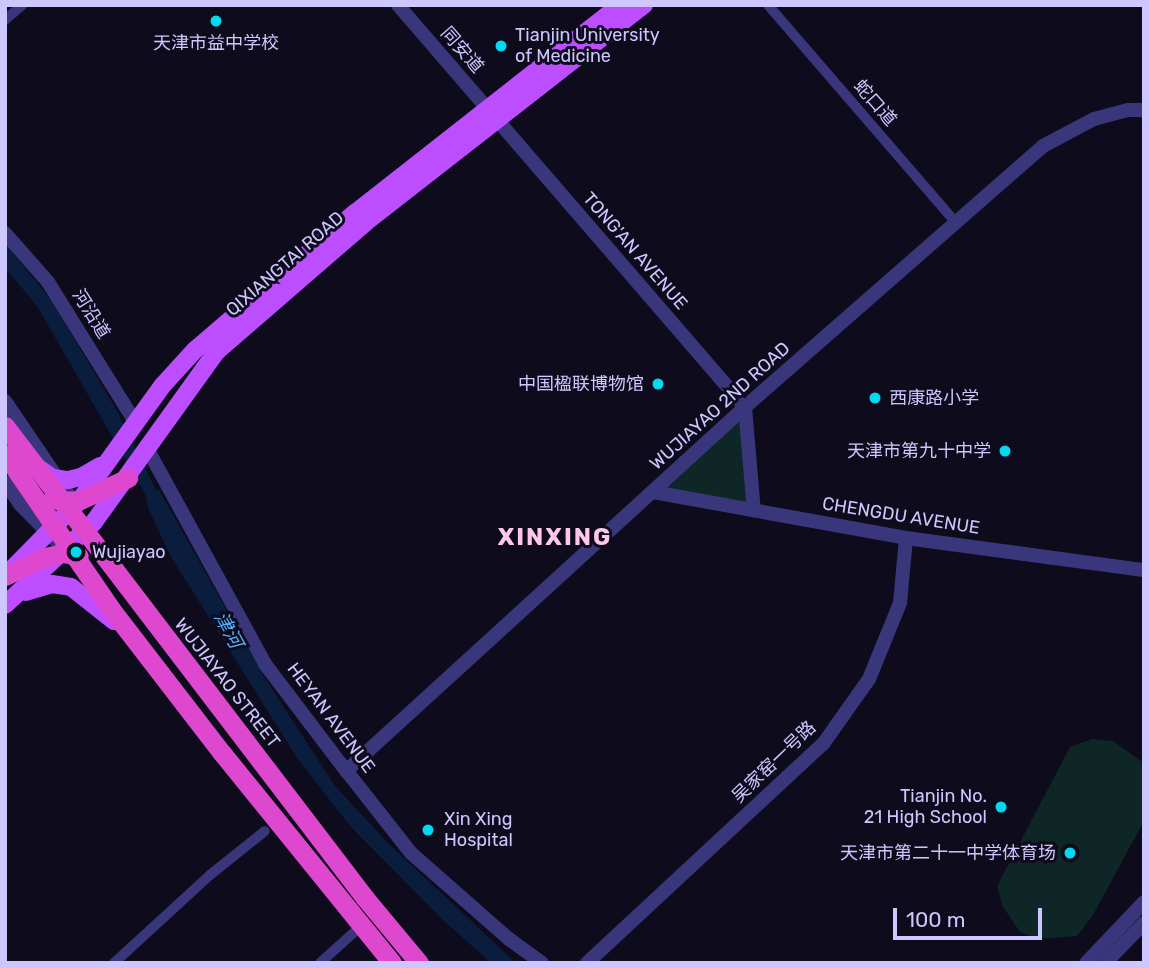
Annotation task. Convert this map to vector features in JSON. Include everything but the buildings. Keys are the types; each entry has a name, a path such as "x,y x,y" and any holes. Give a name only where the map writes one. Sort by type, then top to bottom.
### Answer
{"highway":[{"name":"WUJIAYAO STREET","path":"5,426 67,502 84,532 365,898 419,963"},
{"path":"5,441 67,502 128,478"},
{"path":"5,454 68,552 392,963"},
{"path":"5,575 39,558 68,552 103,568 124,584"}],"main road":[{"name":"QIXIANGTAI ROAD","path":"10,602 68,552 128,478 216,352 620,5"},
{"name":"QIXIANGTAI ROAD","path":"109,460 163,385 195,350 355,213 645,5"},
{"path":"28,457 47,476 60,479 81,477 109,460"},
{"path":"10,602 39,558 51,528 67,502 109,460"},
{"path":"5,575 51,528 67,502"},
{"path":"10,602 43,585 71,587 137,642"}],"street":[{"path":"5,20 22,5"},
{"name":"同安道","path":"397,5 491,114"},
{"name":"蛇口道","path":"768,5 956,223"},
{"name":"WUJIAYAO 2ND ROAD","path":"346,771 745,407 1043,146 1094,119 1128,110 1144,110"},
{"name":"TONG'AN AVENUE","path":"491,114 745,407"},
{"name":"河沿道","path":"5,233 48,282 132,426"},
{"path":"5,401 60,479 67,502"},
{"path":"745,407 754,510"},
{"name":"HEYAN AVENUE","path":"146,452 265,664 346,771 411,853 509,939 542,963"},
{"path":"5,482 51,528"},
{"name":"CHENGDU AVENUE","path":"653,492 906,538 1144,570"},
{"name":"吴家窑一号路","path":"587,963 823,744 869,680 900,603 906,538"},
{"path":"114,963 211,875 265,831"},
{"path":"1086,963 1144,902"},
{"path":"1105,963 1144,923"},
{"path":"320,963 361,926"}],"green space":[{"path":"746,403 755,506 653,486"},
{"name":"天津市第二十一中学体育场","path":"1092,739 1113,741 1144,763 1144,821 1093,915 1077,936 1038,939 1020,932 1003,907 997,886 1070,747"}],"water":[{"name":"津河","path":"5,243 52,301 117,411 156,490 159,490 265,678 335,786 388,843 516,963 491,963 444,921 350,826 297,758 171,557 148,508 145,494 37,306 5,268"}],"place":[{"name":"天津市益中学校","path":"216,21"},
{"name":"Tianjin University of Medicine","path":"501,46"},
{"name":"中国楹联博物馆","path":"658,384"},
{"name":"西康路小学","path":"875,398"},
{"name":"天津市第九十中学","path":"1005,451"},
{"name":"Wujiayao","path":"76,552"},
{"name":"Tianjin No. 21 High School","path":"1001,807"},
{"name":"Xin Xing Hospital","path":"428,830"},
{"name":"天津市第二十一中学体育场","path":"1070,853"}],"district":[{"name":"XINXING","path":"555,538"}]}
